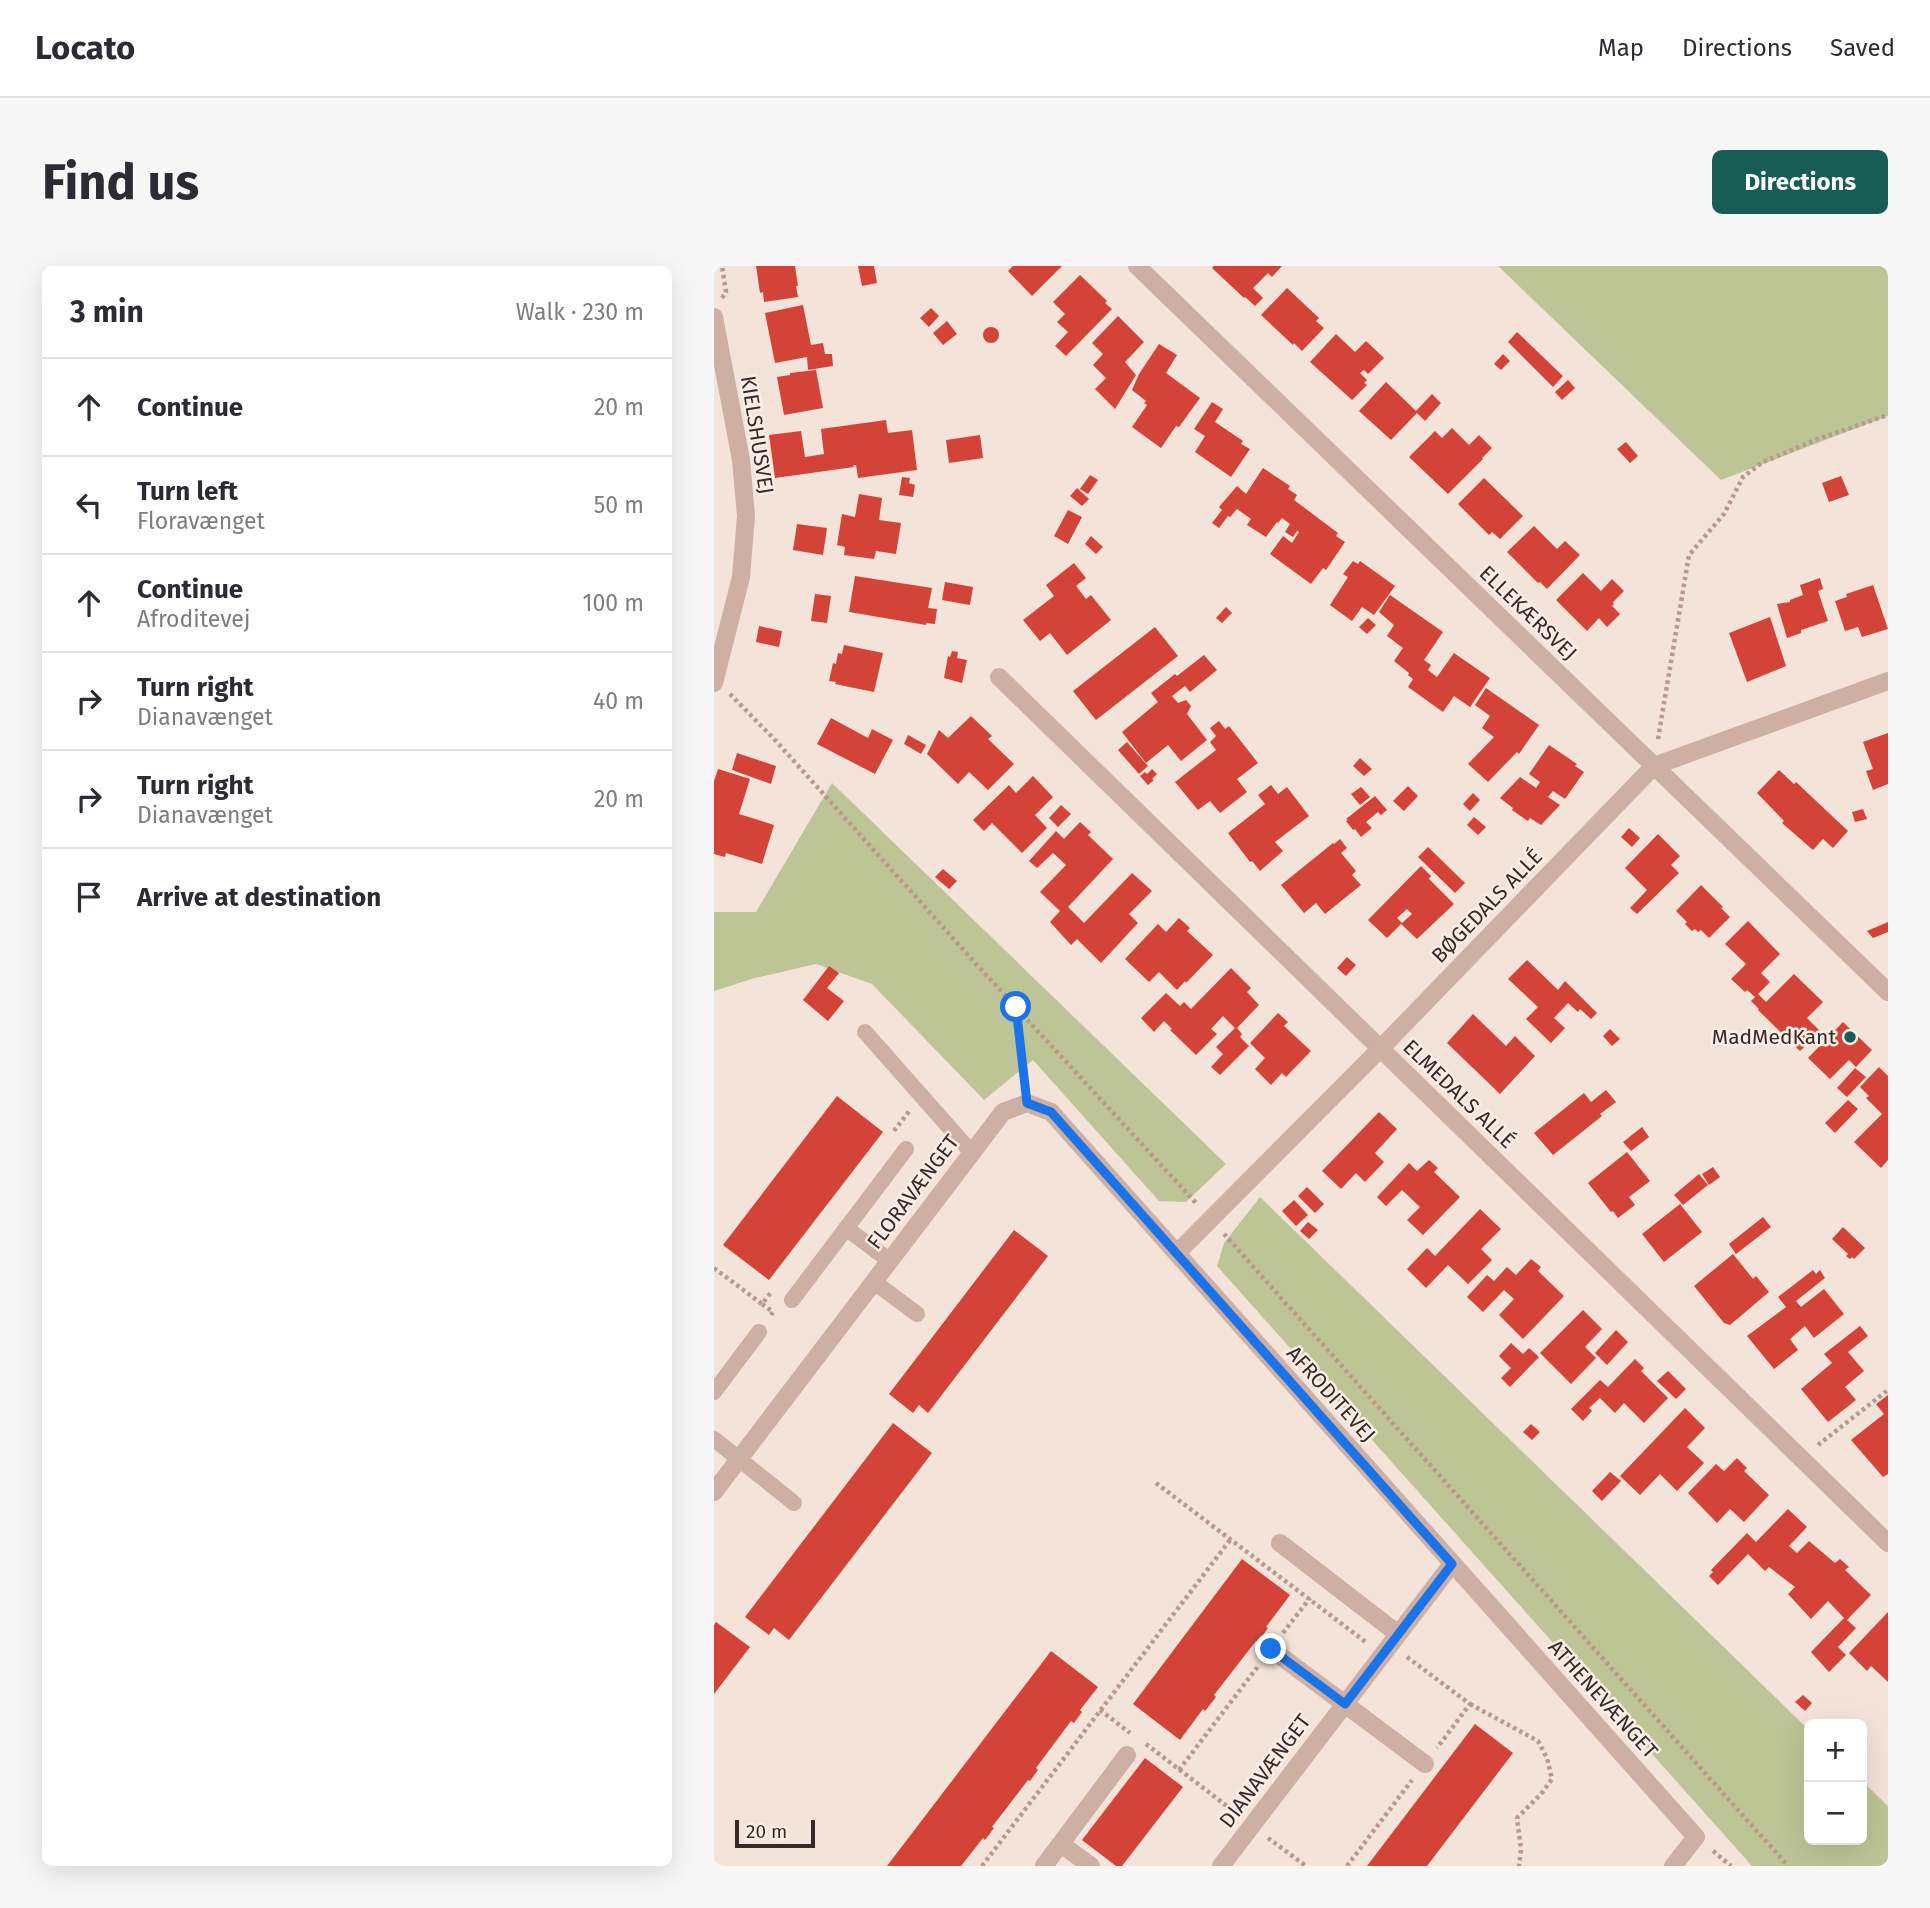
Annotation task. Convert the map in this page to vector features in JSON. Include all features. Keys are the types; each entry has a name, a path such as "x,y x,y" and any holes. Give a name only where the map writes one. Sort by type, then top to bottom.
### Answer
{"street":[{"name":"ELLEKÆRSVEJ","path":"1138,266 1888,992"},
{"name":"KIELSHUSVEJ","path":"714,317 741,460 746,516 741,577 715,680"},
{"name":"ELMEDALS ALLÉ","path":"999,677 1888,1543"},
{"name":"BØGEDALS ALLÉ","path":"1177,1253 1380,1049 1654,766 1888,681"},
{"name":"FLORAVÆNGET","path":"714,1492 1003,1112 1027,1103"},
{"path":"1027,1103 1051,1112 1177,1253"},
{"name":"AFRODITEVEJ","path":"1177,1253 1452,1564"},
{"path":"1280,1543 1398,1634"},
{"name":"DIANAVÆNGET","path":"1221,1866 1452,1564"},
{"name":"ATHENEVÆNGET","path":"1452,1564 1696,1837 1674,1866"},
{"path":"1271,1649 1425,1764"},
{"path":"1044,1866 1127,1755"},
{"path":"1061,1844 1091,1866"}],"lane":[{"path":"865,1032 972,1153"},
{"path":"792,1300 905,1149"},
{"path":"846,1228 890,1261"},
{"path":"874,1282 917,1314"},
{"path":"714,1392 759,1332"},
{"path":"714,1439 794,1503"},
{"path":"1345,1704 1410,1752"}],"path":[{"path":"720,299 726,292 722,266"},
{"path":"1654,766 1689,555 1724,514 1742,477 1763,463 1815,440 1888,415"},
{"path":"715,680 775,740 1211,1219 1788,1866"},
{"path":"1016,1007 1027,1103"},
{"path":"890,1135 921,1095"},
{"path":"714,1268 762,1304 776,1285"},
{"path":"1801,1459 1888,1390"},
{"path":"1156,1483 1382,1655"},
{"path":"982,1866 1230,1540"},
{"path":"1179,1770 1325,1577"},
{"path":"1470,1704 1538,1741 1547,1758 1552,1779 1517,1818 1521,1849 1519,1866"},
{"path":"1100,1710 1306,1866"}],"green space":[{"path":"1498,266 1888,266 1888,416 1721,480"},
{"path":"832,783 1226,1164 1186,1202 1159,1201 1033,1060 984,1100 872,984 816,964 714,991 714,912 756,912"},
{"path":"1260,1197 1804,1725 1804,1845 1867,1845 1867,1786 1888,1806 1888,1866 1752,1866 1217,1266 1224,1243"}],"building":[{"path":"756,266 795,266 798,297 764,302"},
{"path":"858,266 874,266 877,283 862,286"},
{"path":"1013,266 1062,266 1032,296 1008,271"},
{"path":"1282,266 1272,277 1268,273 1253,288 1263,298 1255,306 1212,268"},
{"path":"1080,275 1112,309 1066,356 1055,346 1068,332 1057,322 1065,314 1053,302"},
{"path":"1287,288 1319,318 1316,321 1324,328 1302,351 1261,315"},
{"path":"803,305 811,345 823,343 825,354 832,354 833,366 808,370 807,357 775,363 765,313"},
{"path":"931,308 939,316 929,327 920,318"},
{"path":"1118,316 1144,342 1125,362 1136,375 1115,409 1095,389 1106,378 1093,365 1103,354 1092,343"},
{"path":"947,321 957,334 943,345 933,333"},
{"path":"991,327 999,335 991,343 983,335"},
{"path":"1517,332 1563,376 1553,387 1508,342"},
{"path":"1336,334 1355,352 1366,341 1384,358 1368,374 1364,370 1360,373 1367,380 1364,383 1367,385 1352,400 1310,362"},
{"path":"1159,344 1177,355 1166,373 1200,398 1161,448 1132,427 1147,405 1144,403 1146,401 1132,390"},
{"path":"1503,354 1510,361 1501,370 1494,364"},
{"path":"816,370 823,408 784,415 777,377"},
{"path":"1568,380 1575,388 1562,400 1555,392"},
{"path":"1386,382 1416,411 1432,394 1441,403 1425,421 1417,413 1391,440 1359,411"},
{"path":"1212,402 1223,409 1215,422 1250,449 1231,477 1195,452 1205,436 1194,429"},
{"path":"886,420 888,433 912,430 917,470 858,478 856,465 853,465 854,467 775,478 769,435 801,431 805,457 824,454 821,429"},
{"path":"1452,428 1469,445 1479,435 1492,448 1448,494 1409,457 1435,431 1442,438"},
{"path":"980,435 983,458 949,463 946,440"},
{"path":"1626,442 1638,456 1630,463 1617,449"},
{"path":"1263,468 1290,486 1288,489 1297,495 1294,500 1338,533 1336,536 1345,542 1326,570 1323,568 1311,584 1270,554 1283,536 1292,543 1299,532 1293,537 1285,532 1290,524 1282,518 1266,537 1247,525 1251,519 1237,509 1219,528 1212,523 1222,510 1219,507 1237,486 1246,494"},
{"path":"1090,475 1098,480 1088,494 1080,489"},
{"path":"1841,476 1849,495 1829,502 1822,483"},
{"path":"902,477 910,478 909,483 915,485 913,497 899,495"},
{"path":"1484,478 1523,516 1500,539 1492,532 1489,535 1458,504"},
{"path":"1077,488 1089,499 1082,506 1070,496"},
{"path":"859,494 882,498 879,520 901,523 896,554 876,551 874,559 844,555 845,547 837,545 842,514 855,517"},
{"path":"1068,510 1082,517 1068,544 1054,536"},
{"path":"797,524 827,528 823,555 793,550"},
{"path":"1534,526 1557,549 1565,541 1580,555 1547,589 1507,552"},
{"path":"1091,536 1103,547 1096,554 1085,544"},
{"path":"1353,561 1358,564 1360,561 1395,586 1374,615 1362,607 1352,621 1330,605 1348,577 1343,574"},
{"path":"1074,563 1086,578 1076,586 1086,599 1091,595 1111,620 1067,655 1050,633 1040,641 1023,620 1054,596 1046,585"},
{"path":"1583,573 1601,591 1612,579 1624,591 1612,606 1620,614 1607,627 1599,618 1587,631 1556,600"},
{"path":"855,576 932,588 928,608 937,609 935,624 926,625 849,612"},
{"path":"1820,578 1823,589 1818,591 1828,621 1787,638 1777,604 1790,602 1803,595 1800,585"},
{"path":"945,582 973,587 970,605 942,600"},
{"path":"1873,585 1888,629 1862,637 1858,627 1845,631 1835,601 1847,597 1846,594"},
{"path":"815,594 831,596 827,623 811,621"},
{"path":"1390,595 1443,632 1424,660 1431,665 1428,670 1437,677 1454,653 1490,678 1470,707 1454,696 1443,712 1408,687 1413,679 1394,661 1403,648 1387,636 1394,625 1379,612"},
{"path":"1226,607 1232,613 1222,623 1216,618"},
{"path":"1770,617 1786,666 1747,682 1729,633"},
{"path":"1368,618 1376,625 1367,634 1359,627"},
{"path":"759,626 782,631 779,647 756,642"},
{"path":"1155,627 1178,656 1096,720 1073,691"},
{"path":"844,645 883,653 874,692 829,681 833,663 836,664 838,653 842,654"},
{"path":"952,651 958,652 957,658 967,660 962,683 944,678 948,656 950,657"},
{"path":"1204,655 1217,670 1190,692 1185,686 1172,696 1178,703 1186,700 1191,706 1187,714 1207,740 1181,761 1168,745 1146,763 1122,732 1158,702 1151,693"},
{"path":"1486,688 1539,725 1519,754 1517,752 1488,782 1468,764 1494,737 1482,728 1490,716 1475,705"},
{"path":"971,716 992,736 988,739 1014,764 988,790 969,772 958,784 927,754 939,730 948,738"},
{"path":"831,718 868,738 872,729 893,740 875,774 817,744"},
{"path":"1219,721 1225,729 1229,726 1258,763 1237,779 1247,792 1220,813 1210,801 1198,810 1175,782 1216,750 1210,742 1216,736 1210,728"},
{"path":"1888,733 1888,784 1873,790 1866,771 1873,769 1863,742"},
{"path":"908,735 926,745 921,754 904,744"},
{"path":"1127,742 1148,766 1139,774 1118,750"},
{"path":"1549,745 1584,772 1565,799 1553,791 1548,797 1560,805 1541,825 1530,818 1528,821 1500,798 1520,777 1536,788 1540,782 1529,774"},
{"path":"737,753 776,766 771,784 732,770"},
{"path":"1360,758 1372,769 1364,776 1353,766"},
{"path":"718,769 750,779 739,814 774,825 762,864 726,853 725,857 714,854 714,781"},
{"path":"1152,769 1157,774 1148,785 1140,776"},
{"path":"1779,770 1794,784 1796,782 1848,831 1833,848 1823,839 1813,850 1782,823 1784,821 1757,793"},
{"path":"1033,776 1053,797 1035,815 1047,828 1022,853 992,823 984,831 973,820 1009,785 1016,793"},
{"path":"1271,785 1278,794 1287,787 1309,816 1275,842 1283,851 1260,871 1228,833 1265,804 1258,795"},
{"path":"1408,786 1418,796 1404,811 1393,801"},
{"path":"1361,787 1370,797 1360,805 1351,794"},
{"path":"1473,793 1480,800 1470,811 1463,804"},
{"path":"1375,796 1387,810 1381,815 1378,812 1366,822 1372,828 1361,837 1346,819"},
{"path":"1061,805 1071,814 1058,827 1049,818"},
{"path":"1863,809 1867,819 1855,822 1852,812"},
{"path":"1474,817 1486,827 1478,835 1467,825"},
{"path":"1080,822 1091,832 1088,835 1113,859 1068,907 1084,923 1132,873 1152,891 1129,914 1138,923 1101,963 1077,939 1071,945 1050,922 1060,911 1040,892 1066,865 1053,853 1037,868 1029,861 1056,831 1064,839"},
{"path":"1629,828 1640,838 1632,847 1621,837"},
{"path":"1658,834 1680,856 1671,865 1679,873 1637,914 1630,908 1647,890 1625,868"},
{"path":"1340,839 1347,848 1341,853 1356,871 1352,875 1361,885 1325,914 1316,903 1304,913 1281,885"},
{"path":"1428,847 1465,883 1455,893 1418,857"},
{"path":"1421,866 1431,876 1429,879 1454,904 1417,939 1401,924 1387,938 1368,920","holes":["1407,909 1412,914 1401,924 1397,918"]},
{"path":"943,869 957,881 949,889 935,877"},
{"path":"1701,885 1730,917 1709,938 1701,930 1692,931 1676,911"},
{"path":"1179,918 1190,928 1187,931 1213,955 1177,990 1159,972 1149,982 1125,959 1158,924 1166,932"},
{"path":"1748,921 1780,954 1761,973 1770,982 1758,994 1766,1002 1794,974 1823,1002 1807,1018 1820,1031 1800,1051 1758,1010 1751,1001 1755,997 1731,979 1746,964 1725,944"},
{"path":"1888,922 1888,932 1873,938 1867,931"},
{"path":"1347,957 1356,965 1346,976 1337,968"},
{"path":"1527,960 1558,990 1565,981 1597,1013 1591,1019 1568,1003 1554,1018 1565,1028 1551,1043 1526,1019 1538,1007 1508,979"},
{"path":"829,966 839,973 827,988 844,1001 828,1021 803,1000"},
{"path":"1231,968 1251,988 1247,992 1259,1005 1237,1028 1242,1034 1240,1037 1249,1046 1220,1075 1211,1067 1223,1054 1216,1047 1235,1028 1223,1016 1211,1029 1217,1034 1196,1055 1164,1021 1154,1032 1141,1018 1166,993 1180,1006 1184,1002 1191,1009"},
{"path":"1278,1013 1288,1022 1284,1026 1311,1051 1286,1077 1282,1073 1271,1085 1255,1069 1265,1058 1250,1043"},
{"path":"1473,1014 1506,1046 1515,1036 1535,1056 1500,1094 1447,1043"},
{"path":"1843,1022 1872,1050 1856,1067 1849,1060 1830,1079 1808,1058"},
{"path":"1610,1029 1620,1039 1612,1046 1603,1036"},
{"path":"1879,1067 1888,1076 1888,1160 1881,1168 1854,1142 1882,1114 1866,1098 1869,1096 1860,1087"},
{"path":"1855,1068 1866,1077 1847,1097 1837,1088"},
{"path":"1606,1090 1616,1102 1553,1155 1534,1133 1584,1093 1591,1102"},
{"path":"837,1096 883,1132 769,1280 723,1245"},
{"path":"1848,1100 1858,1109 1835,1133 1825,1123"},
{"path":"1379,1112 1397,1129 1375,1153 1384,1162 1365,1182 1356,1173 1341,1189 1322,1171"},
{"path":"1642,1127 1649,1137 1631,1151 1623,1142"},
{"path":"1627,1152 1650,1181 1629,1197 1635,1205 1618,1218 1588,1183"},
{"path":"1429,1160 1438,1168 1434,1172 1460,1197 1423,1235 1407,1220 1420,1207 1402,1190 1386,1206 1377,1197 1409,1163 1417,1171"},
{"path":"1713,1167 1720,1177 1709,1185 1702,1174"},
{"path":"1699,1174 1708,1185 1683,1205 1674,1195"},
{"path":"1307,1187 1324,1204 1315,1213 1298,1196"},
{"path":"1294,1200 1308,1215 1296,1226 1282,1211"},
{"path":"1680,1204 1702,1232 1664,1262 1642,1234"},
{"path":"1480,1209 1501,1229 1481,1249 1492,1260 1468,1284 1448,1265 1426,1288 1407,1269 1427,1248 1435,1256"},
{"path":"1763,1217 1771,1227 1736,1254 1729,1244"},
{"path":"1308,1222 1318,1230 1309,1239 1300,1231"},
{"path":"1843,1227 1865,1248 1854,1259 1846,1256 1848,1254 1832,1239"},
{"path":"1014,1230 1048,1256 928,1413 919,1405 913,1413 889,1394"},
{"path":"1733,1254 1753,1279 1756,1276 1769,1292 1730,1325 1724,1323 1694,1286"},
{"path":"1531,1259 1541,1267 1538,1271 1564,1296 1523,1339 1499,1315 1514,1299 1504,1290 1483,1312 1467,1297 1487,1275 1494,1281 1507,1267 1516,1275"},
{"path":"1813,1270 1816,1274 1820,1270 1825,1278 1796,1301 1801,1307 1824,1289 1844,1314 1814,1338 1805,1326 1790,1339 1798,1350 1774,1369 1747,1336 1786,1307 1778,1297"},
{"path":"1583,1310 1602,1329 1585,1347 1596,1358 1571,1384 1540,1353"},
{"path":"1860,1326 1868,1336 1848,1352 1864,1371 1845,1387 1856,1400 1828,1422 1801,1389 1832,1363 1824,1354"},
{"path":"1616,1330 1628,1342 1607,1365 1595,1353"},
{"path":"1511,1343 1523,1354 1529,1348 1539,1357 1510,1387 1501,1378 1511,1368 1499,1356"},
{"path":"1635,1359 1644,1368 1641,1371 1668,1398 1644,1423 1624,1403 1615,1413 1600,1398 1589,1408 1592,1411 1583,1421 1571,1409 1600,1380 1608,1387"},
{"path":"1668,1371 1686,1389 1676,1399 1657,1381"},
{"path":"1888,1395 1888,1474 1883,1477 1851,1440 1884,1414 1876,1404"},
{"path":"1685,1408 1705,1428 1687,1447 1704,1463 1677,1491 1660,1474 1640,1495 1620,1476"},
{"path":"893,1423 932,1453 789,1640 774,1628 769,1635 745,1617"},
{"path":"1531,1424 1540,1432 1532,1440 1523,1432"},
{"path":"1737,1458 1747,1468 1744,1471 1769,1495 1744,1522 1730,1509 1717,1523 1688,1493 1716,1464 1724,1471"},
{"path":"1610,1472 1621,1481 1602,1501 1592,1491"},
{"path":"1788,1509 1807,1527 1789,1546 1797,1553 1809,1541 1835,1563 1840,1559 1849,1567 1845,1570 1871,1595 1847,1620 1856,1628 1838,1647 1846,1655 1829,1672 1811,1652 1844,1618 1828,1601 1811,1619 1788,1594 1795,1587 1769,1567 1765,1571 1748,1554 1718,1585 1709,1576 1713,1572 1711,1570 1747,1533 1756,1542"},
{"path":"1242,1559 1290,1595 1258,1642 1256,1641 1214,1695 1216,1697 1205,1711 1203,1709 1180,1740 1133,1704"},
{"path":"1888,1612 1888,1682 1871,1666 1867,1671 1849,1653"},
{"path":"716,1622 750,1647 714,1694 714,1625"},
{"path":"1051,1651 1098,1687 985,1840 983,1838 961,1866 887,1866"},
{"path":"1803,1695 1812,1703 1805,1711 1795,1702"},
{"path":"1475,1724 1513,1753 1427,1866 1367,1866"},
{"path":"1145,1758 1183,1787 1122,1866 1116,1866 1082,1840"}],"place":[{"name":"MadMedKant","path":"1850,1037"}],"route":[{"path":"1016,1007 1027,1103 1051,1112 1452,1564 1345,1704 1271,1649"}]}
